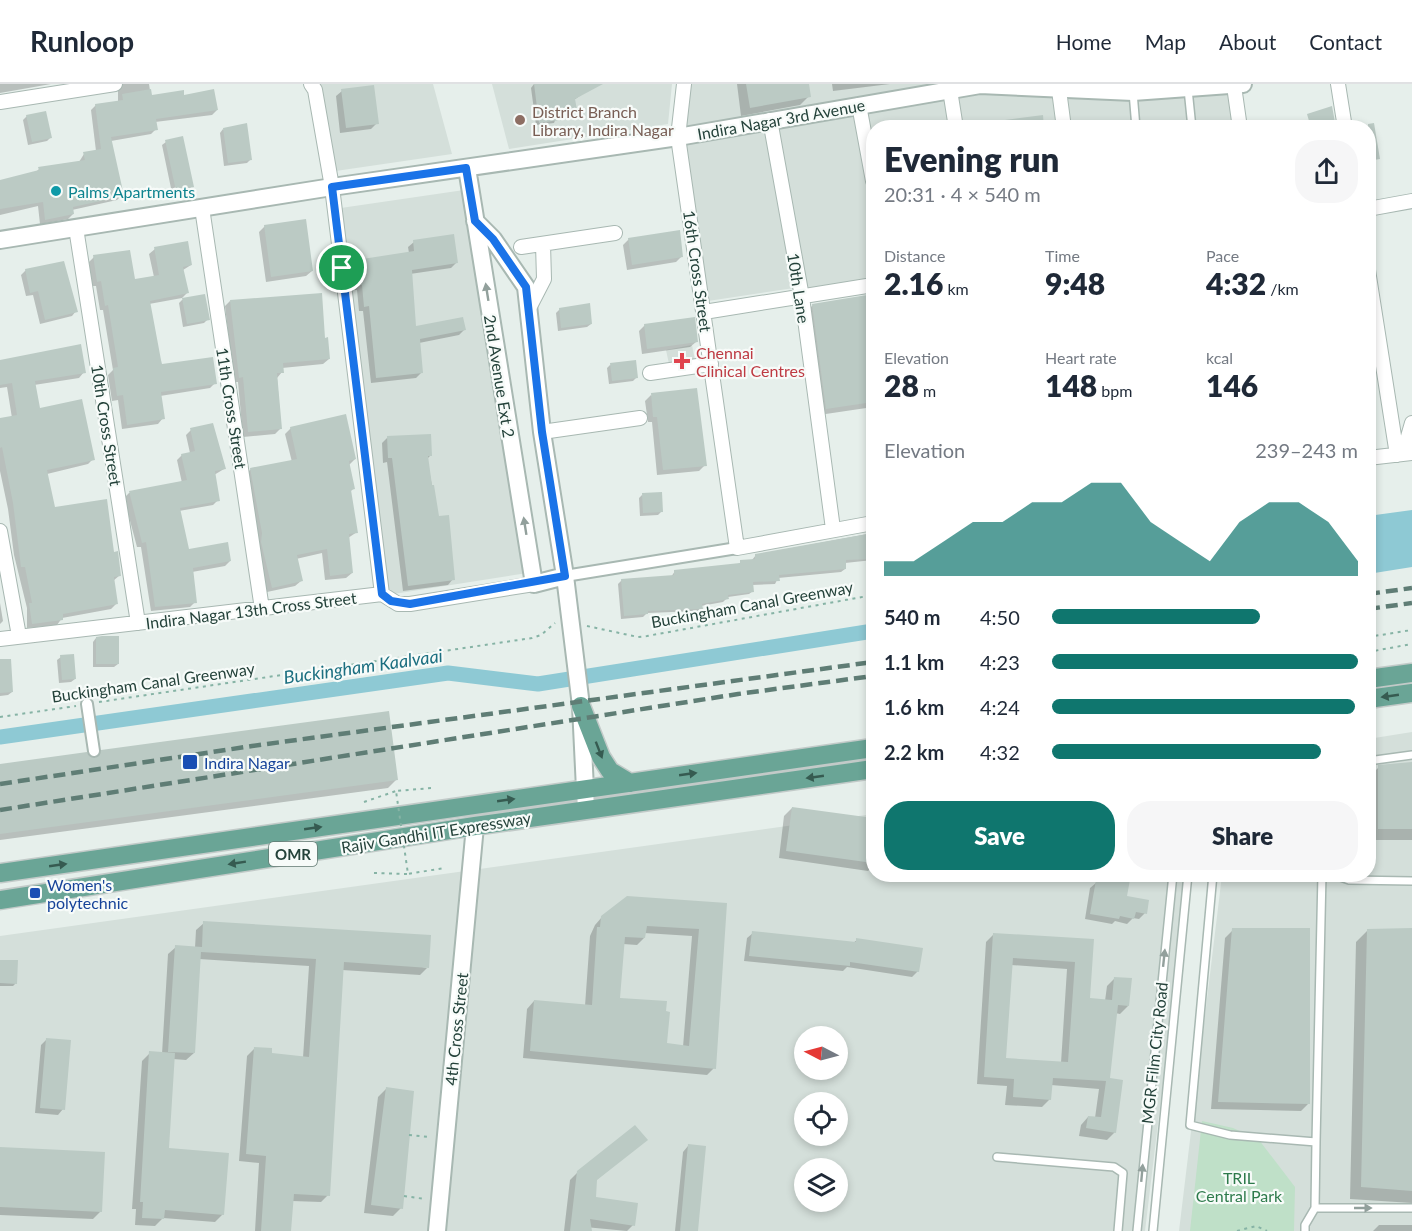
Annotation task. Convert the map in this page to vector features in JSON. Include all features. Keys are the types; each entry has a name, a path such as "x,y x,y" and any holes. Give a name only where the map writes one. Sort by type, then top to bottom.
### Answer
{"main road":[{"path":"1376,678 1412,673"},
{"path":"1376,698 1412,693"},
{"path":"581,706 601,757 610,771 630,783"},
{"name":"Rajiv Gandhi IT Expressway","path":"0,873 866,749"},
{"name":"Rajiv Gandhi IT Expressway","path":"0,900 475,826 866,770"}],"street":[{"path":"0,102 22,91 108,84"},
{"path":"311,84 315,90 332,187 382,594"},
{"name":"16th Cross Street","path":"684,84 678,136 737,548"},
{"path":"1338,84 1344,120"},
{"name":"Indira Nagar 3rd Avenue","path":"0,240 332,187 678,136 980,85 1133,92 1153,87 1188,89 1239,85"},
{"path":"1239,85 1240,120"},
{"path":"950,90 955,120"},
{"path":"1059,90 1063,120"},
{"path":"859,105 866,143"},
{"name":"10th Lane","path":"770,120 801,296 833,529"},
{"name":"2nd Avenue Ext 2","path":"466,168 534,584"},
{"path":"1376,208 1412,201"},
{"name":"11th Cross Street","path":"202,208 262,609"},
{"path":"475,221 493,239 526,287 542,432 565,576 569,624 581,706 583,789 586,810"},
{"name":"10th Cross Street","path":"76,228 138,623"},
{"path":"521,247 615,233"},
{"path":"528,310 544,279 543,244"},
{"path":"704,312 866,286"},
{"path":"1376,311 1404,454"},
{"path":"650,373 711,364"},
{"path":"542,432 640,418"},
{"path":"1404,454 1412,423"},
{"path":"1376,457 1404,454"},
{"path":"534,584 565,576 866,524"},
{"path":"0,531 19,636"},
{"name":"Indira Nagar 13th Cross Street","path":"0,639 382,594 391,601 410,604 534,584"},
{"path":"87,704 94,751"},
{"name":"4th Cross Street","path":"437,1231 475,826"}],"lane":[{"path":"1188,89 1191,120"},
{"path":"1133,92 1135,120"},
{"path":"1376,760 1412,755"},
{"path":"1376,880 1412,881"},
{"name":"MGR Film City Road","path":"1137,1231 1172,882"},
{"path":"1153,1231 1187,882"},
{"path":"1212,882 1190,1125 1230,1135 1316,1142"},
{"path":"1305,1231 1305,1225 1315,1208 1322,882"},
{"path":"997,1157 1114,1167 1124,1173 1118,1231"},
{"path":"1315,1208 1412,1208"}],"path":[{"name":"Buckingham Canal Greenway","path":"0,717 532,638 541,635 557,622 646,636 866,596"},
{"path":"1376,636 1412,630"},
{"path":"1376,651 1412,644"},
{"path":"364,802 396,791 431,788"},
{"path":"396,791 408,874"},
{"path":"374,873 408,874 444,868"},
{"path":"409,1135 446,1138"},
{"path":"404,1196 440,1200"},
{"path":"1237,1231 1256,1226 1267,1231"}],"shaded area":[{"path":"313,84 433,84 452,154 322,173"},
{"path":"492,84 672,84 668,124 509,149"},
{"path":"686,84 972,84 682,131"},
{"path":"979,85 1234,86 1239,120 866,120 866,143 859,105"},
{"path":"858,108 866,151 866,284 803,294 772,122"},
{"path":"766,131 794,288 708,301 683,144"},
{"path":"464,190 527,573 387,595 334,209"},
{"name":"Chennai Clinical Centres","path":"692,345 697,372 672,378 666,350"},
{"path":"1412,732 1412,1231 1179,1231 1221,882 1376,882 1376,738"},
{"path":"866,815 866,882 1187,882 1145,1231 0,1231 0,936"}],"green space":[{"name":"TRIL Central Park","path":"1202,1121 1233,1128 1259,1140 1295,1187 1294,1231 1190,1231"}],"water":[{"path":"1412,510 1412,567 1376,573 1376,515"}],"building":[{"path":"534,84 603,84 575,99 577,110 559,113 560,120 539,123"},
{"path":"746,84 809,84 811,97 750,108"},
{"path":"374,85 379,124 346,128 341,89"},
{"path":"151,89 152,95 184,90 184,95 214,89 218,110 156,119 158,130 111,137 124,196 73,207 74,214 45,220 43,202 0,209 0,180 39,170 38,167 85,160 83,152 101,149 95,104 123,100 122,94"},
{"path":"1332,106 1335,120 1309,120 1307,114"},
{"path":"46,111 52,138 32,142 26,115"},
{"path":"1043,115 1043,120 1005,120"},
{"path":"247,123 252,160 228,163 223,128"},
{"path":"1376,135 1380,159 1376,160"},
{"path":"183,136 194,187 176,191 165,140"},
{"path":"306,219 313,271 271,277 264,225"},
{"path":"680,230 683,257 632,265 628,238"},
{"path":"454,234 458,263 412,270 416,326 463,317 466,330 420,339 423,373 376,378 369,306 364,307 356,260 414,251 413,240"},
{"path":"188,241 192,265 183,267 189,293 150,301 161,360 162,364 213,357 217,384 161,392 165,419 127,425 123,395 117,396 113,368 118,367 108,305 105,306 101,281 97,282 93,255 130,250 135,279 159,275 154,247"},
{"path":"64,261 78,312 45,320 38,291 30,293 25,269"},
{"path":"322,293 325,338 328,337 330,359 283,363 284,373 277,373 282,429 248,432 243,377 239,378 230,300"},
{"path":"205,294 210,320 187,324 182,298"},
{"path":"866,295 866,403 826,409 812,304"},
{"path":"590,303 592,324 561,328 559,308"},
{"path":"695,317 698,342 647,349 644,324"},
{"path":"81,344 86,373 35,381 40,408 82,399 95,460 47,470 55,507 107,499 114,552 118,551 121,576 114,577 118,604 63,614 63,620 32,624 29,603 32,603 25,567 21,567 13,503 2,447 0,448 0,418 17,415 12,383 0,385 0,360"},
{"path":"636,360 638,378 612,381 610,363"},
{"path":"697,388 707,466 663,470 657,417 653,417 651,393"},
{"path":"346,414 356,459 349,461 355,489 351,490 358,533 349,534 353,573 330,576 327,549 297,555 303,581 272,588 261,542 262,533 250,468 297,459 290,427"},
{"path":"213,423 226,469 215,471 220,501 180,508 189,549 228,542 231,561 193,568 197,603 155,607 146,542 142,543 129,491 187,480 181,454 195,451 190,428"},
{"path":"431,434 432,456 428,456 432,485 434,485 439,516 449,515 455,580 408,586 392,458 388,458 387,436"},
{"path":"662,492 663,512 643,513 642,493"},
{"path":"866,534 866,559 846,560 846,569 779,575 780,581 753,582 754,592 728,595 729,599 702,604 703,609 648,611 648,614 624,616 621,579 674,575 674,570 740,563 740,560 755,559 755,554"},
{"path":"119,636 119,664 96,664 96,637"},
{"path":"74,654 76,679 62,680 60,655"},
{"path":"0,659 11,659 13,692 0,693"},
{"path":"389,711 398,780 0,834 0,764 87,752 95,758 99,756 101,750"},
{"path":"1412,762 1412,829 1378,829 1378,765"},
{"path":"792,807 866,817 866,862 786,851"},
{"path":"1096,882 1130,882 1127,896 1149,900 1147,914 1136,912 1134,919 1090,914"},
{"path":"627,896 727,903 716,1069 530,1051 534,1000 592,1005 597,927 600,927 601,916","holes":["647,926 699,929 689,1046 667,1043 670,1012 666,1011 667,1001 620,998 625,937 645,938"]},
{"path":"203,921 431,935 429,968 344,962 330,1196 294,1194 291,1231 261,1231 266,1156 246,1154 254,1047 272,1048 272,1053 309,1057 316,959 201,952 195,1053 168,1052 175,945 202,947"},
{"path":"1232,928 1310,928 1310,1104 1218,1102"},
{"path":"1412,928 1412,1191 1361,1187 1367,929"},
{"path":"752,931 856,942 856,938 923,948 919,972 850,962 850,966 749,956"},
{"path":"993,933 1094,939 1090,998 1112,1000 1114,977 1132,978 1129,1006 1118,1005 1110,1078 1123,1080 1116,1133 1086,1128 1088,1116 1101,1117 1106,1081 1053,1078 1051,1100 1013,1097 1014,1079 984,1077","holes":["1013,958 1075,962 1068,1062 1006,1058"]},
{"path":"0,960 18,960 17,984 0,983"},
{"path":"46,1038 71,1040 65,1110 40,1108"},
{"path":"149,1051 175,1053 169,1148 229,1153 224,1215 165,1210 164,1219 142,1218 143,1202 140,1202"},
{"path":"386,1087 414,1091 403,1209 371,1205"},
{"path":"635,1125 648,1140 597,1180 596,1197 638,1203 635,1226 590,1219 592,1231 570,1231 577,1171"},
{"path":"688,1144 706,1146 698,1231 680,1231"},
{"path":"0,1147 105,1152 102,1212 0,1207"}],"waterway":[{"name":"Buckingham Kaalvaai","path":"0,737 448,673 538,684 866,632"}],"railway":[{"path":"1376,593 1412,588"},
{"path":"1376,608 1412,603"},
{"path":"0,784 252,746 866,663"},
{"path":"0,810 738,694 866,677"}],"place":[{"name":"District Branch Library, Indira Nagar","path":"520,120"},
{"name":"Palms Apartments","path":"56,191"},
{"name":"Chennai Clinical Centres","path":"682,361"},
{"name":"Indira Nagar","path":"190,762"},
{"name":"Women's polytechnic","path":"35,893"}],"route":[{"path":"466,168 475,221 493,239 526,287 542,432 565,576 534,584 410,604 398,604 382,594 342,268 332,187 466,168"}]}
